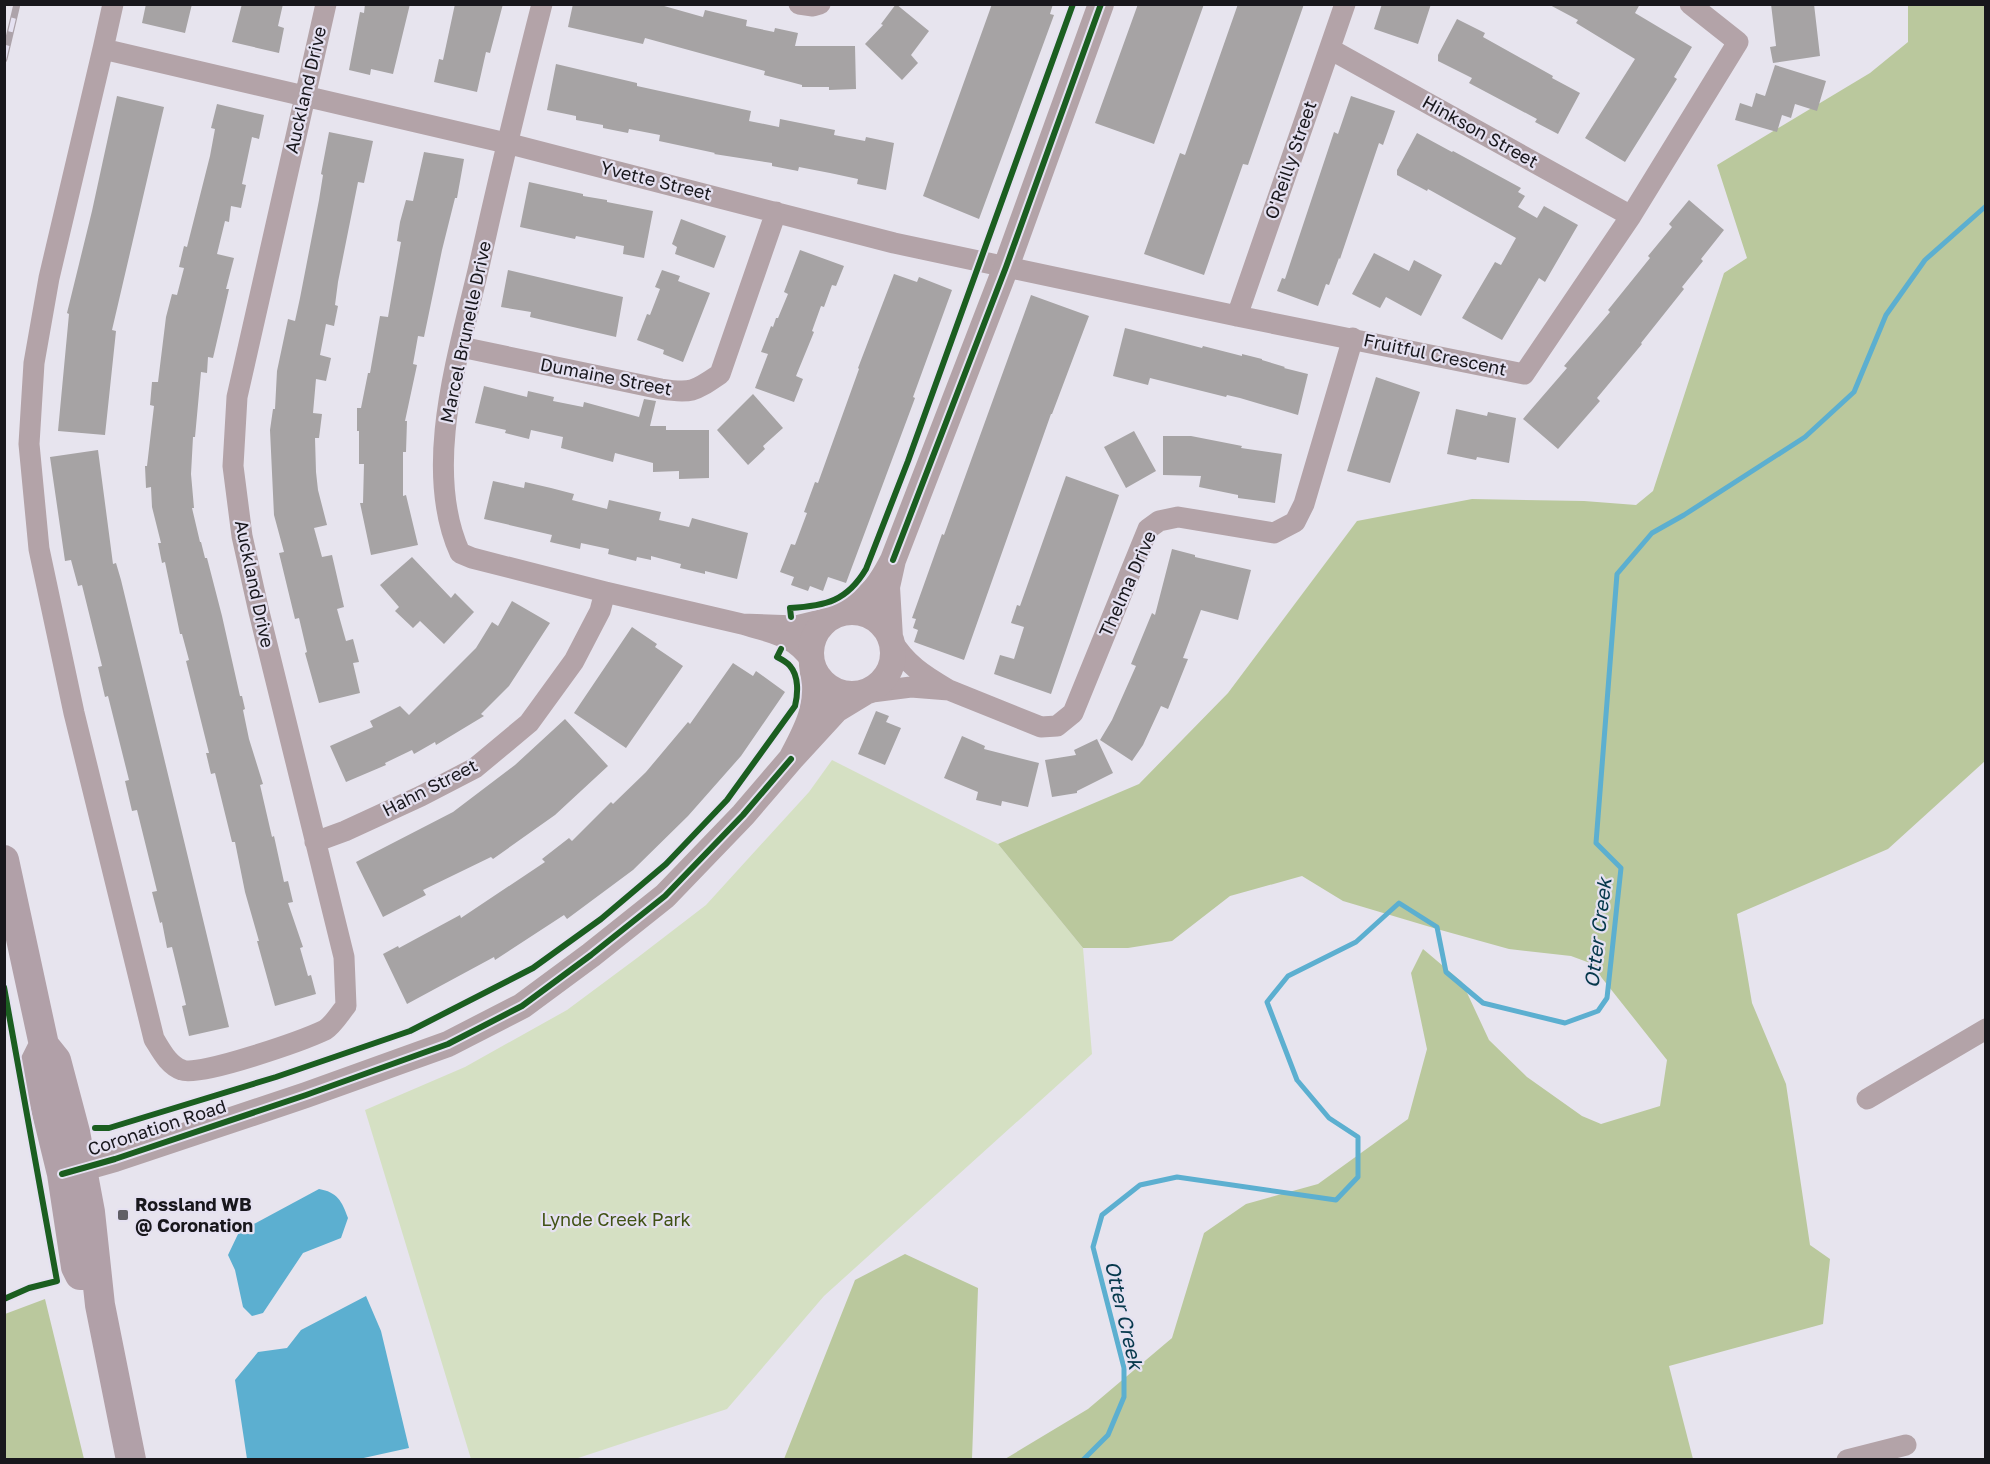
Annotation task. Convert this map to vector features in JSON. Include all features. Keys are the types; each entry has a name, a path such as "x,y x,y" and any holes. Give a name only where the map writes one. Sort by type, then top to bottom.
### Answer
{"main road":[{"path":"4,860 44,1045 56,1060 75,1132 72,1171 90,1212 100,1305 131,1460"}],"street":[{"path":"103,49 113,4"},
{"name":"Auckland Drive","path":"103,49 50,278 34,363 29,444 39,549 74,713 154,1039 170,1062 182,1070 205,1070 238,1061 327,1029 346,1005 344,957 242,536 233,466 237,397 326,4"},
{"name":"Marcel Brunelle Drive","path":"542,4 506,143 446,412 444,462 447,507 454,540 460,553 472,558 742,624 785,637 805,651 812,662"},
{"path":"799,4 813,6 820,4"},
{"path":"893,560 887,587 893,651 891,665 880,682 864,693 850,694 831,688 817,675 812,662 811,649 815,636 822,625 864,600 879,586 893,560 1006,267 1101,4"},
{"name":"O'Reilly Street","path":"1237,316 1345,4"},
{"name":"Fruitful Crescent","path":"1006,267 1524,374 1631,216 1738,42 1690,4"},
{"name":"Yvette Street","path":"103,49 506,143 894,243 1006,267"},
{"name":"Hinkson Street","path":"1330,49 1631,216"},
{"name":"Dumaine Street","path":"461,347 684,393 700,388 720,374 776,212"},
{"name":"Thelma Drive","path":"890,638 903,658 914,669 957,693 1041,727 1057,726 1073,713 1148,529 1159,521 1178,517 1274,533 1294,522 1304,504 1353,338"},
{"name":"Hahn Street","path":"315,842 345,831 475,768 530,723 574,662 600,611 605,592"},
{"path":"833,617 846,613 866,615 883,626 890,638"},
{"name":"Marcel Brunelle Drive","path":"742,624 796,626 833,617"},
{"name":"Coronation Road","path":"791,759 810,723 814,705 816,688 812,662"},
{"name":"Thelma Drive","path":"864,693 911,687 957,693"},
{"name":"Coronation Road","path":"72,1171 306,1095 448,1044 522,1006 665,896 743,815 836,710 864,693"},
{"path":"1867,1099 1986,1029"},
{"path":"1847,1460 1906,1444"}],"green space":[{"path":"1908,5 1985,5 1985,761 1888,849 1737,914 1752,1003 1786,1084 1810,1245 1830,1259 1823,1324 1669,1366 1693,1459 1005,1459 1088,1409 1172,1338 1204,1233 1246,1204 1318,1184 1408,1119 1427,1049 1411,973 1423,949 1462,982 1489,1040 1527,1077 1582,1116 1601,1124 1660,1106 1667,1060 1590,963 1571,956 1509,949 1343,901 1302,876 1230,896 1172,941 1128,948 1083,948 998,844 1139,784 1228,693 1357,521 1472,499 1584,501 1636,505 1653,491 1724,273 1747,258 1717,165 1870,73 1908,42"},
{"name":"Lynde Creek Park","path":"832,760 998,844 1083,948 1092,1054 824,1296 727,1409 575,1459 471,1459 365,1110 465,1067 567,1010 637,958 706,905 809,792"},
{"path":"905,1254 978,1288 972,1459 784,1459 855,1280"},
{"path":"45,1299 84,1459 5,1459 5,1314"}],"water":[{"path":"319,1189 330,1192 338,1198 348,1218 341,1238 303,1253 263,1313 252,1316 243,1307 235,1270 228,1255 239,1232"},
{"path":"366,1296 381,1331 409,1448 359,1459 247,1459 235,1380 258,1352 287,1348 301,1330"}],"building":[{"path":"146,4 192,4 185,33 142,23"},
{"path":"242,4 283,4 278,26 284,28 279,53 232,42"},
{"path":"365,4 410,4 393,74 371,69 370,75 349,70 360,12 364,13"},
{"path":"455,4 503,4 490,53 486,52 477,92 434,82 439,59 443,60"},
{"path":"573,4 657,4 703,17 705,10 747,20 746,26 774,32 775,28 798,33 795,46 855,46 856,89 829,90 829,87 802,87 802,85 764,75 765,71 645,38 643,44 568,27"},
{"path":"896,4 929,31 911,55 918,63 902,80 865,44 883,25 881,24"},
{"path":"992,4 1053,4 1050,14 1054,15 979,219 923,196"},
{"path":"1138,4 1204,4 1154,144 1095,123"},
{"path":"1238,4 1304,4 1248,165 1243,164 1204,275 1144,254 1180,153 1185,155"},
{"path":"1382,4 1431,4 1418,44 1374,29"},
{"path":"1548,4 1640,4 1635,13 1692,47 1674,77 1677,79 1625,162 1585,138 1635,59 1576,23 1578,20"},
{"path":"1771,4 1814,4 1820,56 1773,63 1770,47 1776,46"},
{"path":"1457,19 1485,33 1483,37 1580,93 1558,134 1535,122 1537,119 1469,83 1472,78 1438,61 1438,55"},
{"path":"556,64 637,83 637,86 751,111 749,121 779,127 780,119 835,130 834,135 865,141 866,137 894,143 886,190 857,184 858,179 799,167 798,171 772,166 772,163 714,154 659,141 660,135 629,129 628,133 603,128 603,125 576,120 576,116 547,110"},
{"path":"1775,65 1826,81 1817,111 1795,104 1791,118 1782,115 1777,132 1735,120 1740,103 1752,107 1756,93 1765,96"},
{"path":"117,96 164,107 112,330 116,331 105,435 58,431 69,314 67,313"},
{"path":"1351,96 1395,111 1383,145 1379,143 1340,259 1329,285 1326,284 1318,306 1277,291 1282,278 1285,279 1334,132 1338,134"},
{"path":"217,104 264,115 259,139 252,137 242,184 246,185 241,208 231,206 229,222 225,221 217,254 234,258 213,358 208,357 207,373 201,372 195,437 193,437 191,474 194,508 192,508 222,616 240,696 242,696 249,739 263,784 260,785 272,837 274,836 284,882 288,881 293,902 288,903 303,947 300,948 308,976 311,975 316,994 275,1006 245,892 235,842 232,842 215,773 211,774 206,753 209,753 186,661 189,660 182,634 180,634 165,562 162,563 158,543 161,543 152,507 151,487 146,488 145,466 147,466 154,406 150,405 152,382 158,382 166,317 172,294 177,295 184,268 179,267 184,246 187,247 210,156 215,129 211,128"},
{"path":"329,132 373,141 364,183 358,182 338,282 335,305 338,306 334,326 326,324 320,355 331,358 326,381 316,379 313,413 322,414 319,438 315,438 316,472 327,525 314,528 322,557 332,555 344,607 337,609 346,641 353,639 359,662 353,663 360,693 319,703 305,653 307,652 299,618 295,619 279,553 284,552 274,515 270,430 273,409 275,409 277,371 288,319 295,321 319,200 323,175 321,174"},
{"path":"1417,133 1521,188 1518,192 1525,196 1518,207 1537,218 1544,206 1578,225 1545,282 1539,278 1502,340 1462,318 1495,262 1501,265 1516,238 1428,189 1427,191 1397,175 1397,170"},
{"path":"424,152 464,159 424,337 418,336 413,364 417,365 405,421 407,421 406,452 403,452 403,496 406,495 418,545 371,555 360,503 363,503 364,464 359,464 357,408 361,408 368,373 370,373 380,316 388,317 401,242 397,241 400,222 406,200 413,201"},
{"path":"529,182 653,211 644,258 623,254 624,246 576,236 575,239 520,227"},
{"path":"1689,200 1724,230 1682,287 1684,289 1597,398 1600,401 1558,449 1523,419 1567,368 1564,366 1610,312 1608,310 1650,258 1648,256 1672,227 1669,224"},
{"path":"681,219 726,236 714,268 675,254 677,247 672,244"},
{"path":"800,250 844,266 836,286 832,285 824,307 821,306 812,331 814,332 796,376 803,379 794,402 755,388 768,354 761,352 771,326 773,327 778,318 788,294 784,292"},
{"path":"1374,253 1409,271 1414,260 1442,275 1421,316 1386,297 1380,308 1352,294"},
{"path":"508,270 623,297 616,337 530,317 531,312 501,307"},
{"path":"662,270 680,276 678,281 710,293 683,362 663,354 664,350 637,340 660,289 655,287"},
{"path":"894,274 917,282 919,277 952,290 913,397 915,398 846,583 828,577 823,591 810,586 808,591 791,585 794,577 780,572 791,544 795,545 807,513 804,512 815,482 818,483"},
{"path":"1031,295 1089,316 1051,414 964,660 914,642 918,630 913,628 916,619 912,618"},
{"path":"1125,328 1202,348 1203,346 1262,359 1308,374 1298,415 1240,398 1227,395 1226,397 1150,378 1148,385 1113,376"},
{"path":"1376,377 1420,392 1390,483 1347,471"},
{"path":"484,386 527,397 528,391 554,397 553,401 583,407 584,402 639,417 644,399 656,401 650,426 666,426 666,430 709,430 709,478 679,479 679,471 653,472 653,463 615,453 613,462 561,448 563,437 531,430 529,439 505,433 506,430 475,423"},
{"path":"753,394 783,428 763,446 765,449 748,465 717,430"},
{"path":"1456,409 1487,416 1488,412 1516,418 1509,463 1447,454"},
{"path":"1134,431 1156,471 1126,488 1104,447"},
{"path":"1163,436 1191,436 1242,446 1241,448 1282,454 1275,503 1238,498 1238,495 1199,487 1201,476 1163,475"},
{"path":"98,450 113,564 116,563 121,580 229,1027 189,1036 182,1006 186,1005 172,947 167,948 162,922 160,923 152,892 157,891 137,810 132,811 125,781 129,780 108,696 105,697 98,667 102,666 82,585 78,586 71,560 65,561 50,457"},
{"path":"1066,476 1119,495 1051,694 994,674 1000,655 1014,659 1024,627 1011,623 1017,605 1020,606"},
{"path":"493,481 524,488 525,482 551,488 574,494 572,500 607,509 609,500 661,512 659,520 689,527 692,518 748,533 737,579 680,568 681,564 651,556 651,560 637,557 636,561 608,554 609,549 581,543 580,549 550,542 552,535 484,519"},
{"path":"1172,549 1195,555 1195,557 1251,570 1238,620 1201,610 1183,658 1188,659 1168,709 1161,706 1143,745 1132,761 1100,740 1112,720 1136,666 1131,664 1152,613 1155,615"},
{"path":"412,557 451,598 455,593 474,612 444,644 420,621 413,628 395,611 399,607 380,585"},
{"path":"512,601 550,623 509,686 481,714 484,716 436,745 435,742 414,754 412,750 385,763 386,765 346,782 330,746 373,727 370,721 400,706 409,715 476,648 492,622 498,626"},
{"path":"632,627 657,644 655,647 683,666 626,748 574,713"},
{"path":"733,663 753,676 756,671 785,692 741,756 688,816 633,870 567,919 564,915 495,960 494,957 407,1004 383,954 398,946 399,948 460,915 461,918 545,862 542,859 569,838 572,841 611,802 613,804 646,772 688,722 690,724"},
{"path":"876,711 889,716 886,722 901,728 885,765 858,754"},
{"path":"565,719 608,766 555,815 493,859 491,857 423,890 426,895 383,917 356,862 453,812 515,765"},
{"path":"962,736 985,746 984,749 1039,763 1028,807 1002,801 1001,806 976,800 978,792 944,778"},
{"path":"1097,739 1113,773 1077,793 1052,797 1045,760 1076,755 1074,750"}],"waterway":[{"name":"Otter Creek","path":"1083,1460 1108,1435 1124,1397 1124,1368 1093,1247 1102,1215 1140,1185 1177,1177 1336,1200 1358,1177 1358,1137 1329,1118 1297,1080 1267,1002 1288,976 1356,942 1399,903 1437,927 1446,972 1483,1003 1565,1023 1598,1011 1607,998 1621,868 1596,843 1617,574 1652,533 1805,437 1854,392 1886,315 1925,260 1986,206"}],"railway":[{"path":"4,59 17,4"}],"cycle path":[{"path":"791,617 790,608 814,606 843,595 859,580 866,569 908,461 1073,4"},
{"path":"893,560 1006,267 1101,4"},
{"path":"95,1128 109,1128 276,1077 410,1031 533,968 601,919 666,864 727,800 795,706 796,680 790,666 777,657 781,649"},
{"path":"62,1174 115,1159 306,1095 448,1044 522,1006 665,896 743,815 791,759"},
{"path":"4,987 57,1281 29,1288 4,1299"}],"place":[{"name":"Rossland WB @ Coronation","path":"123,1215"}]}
